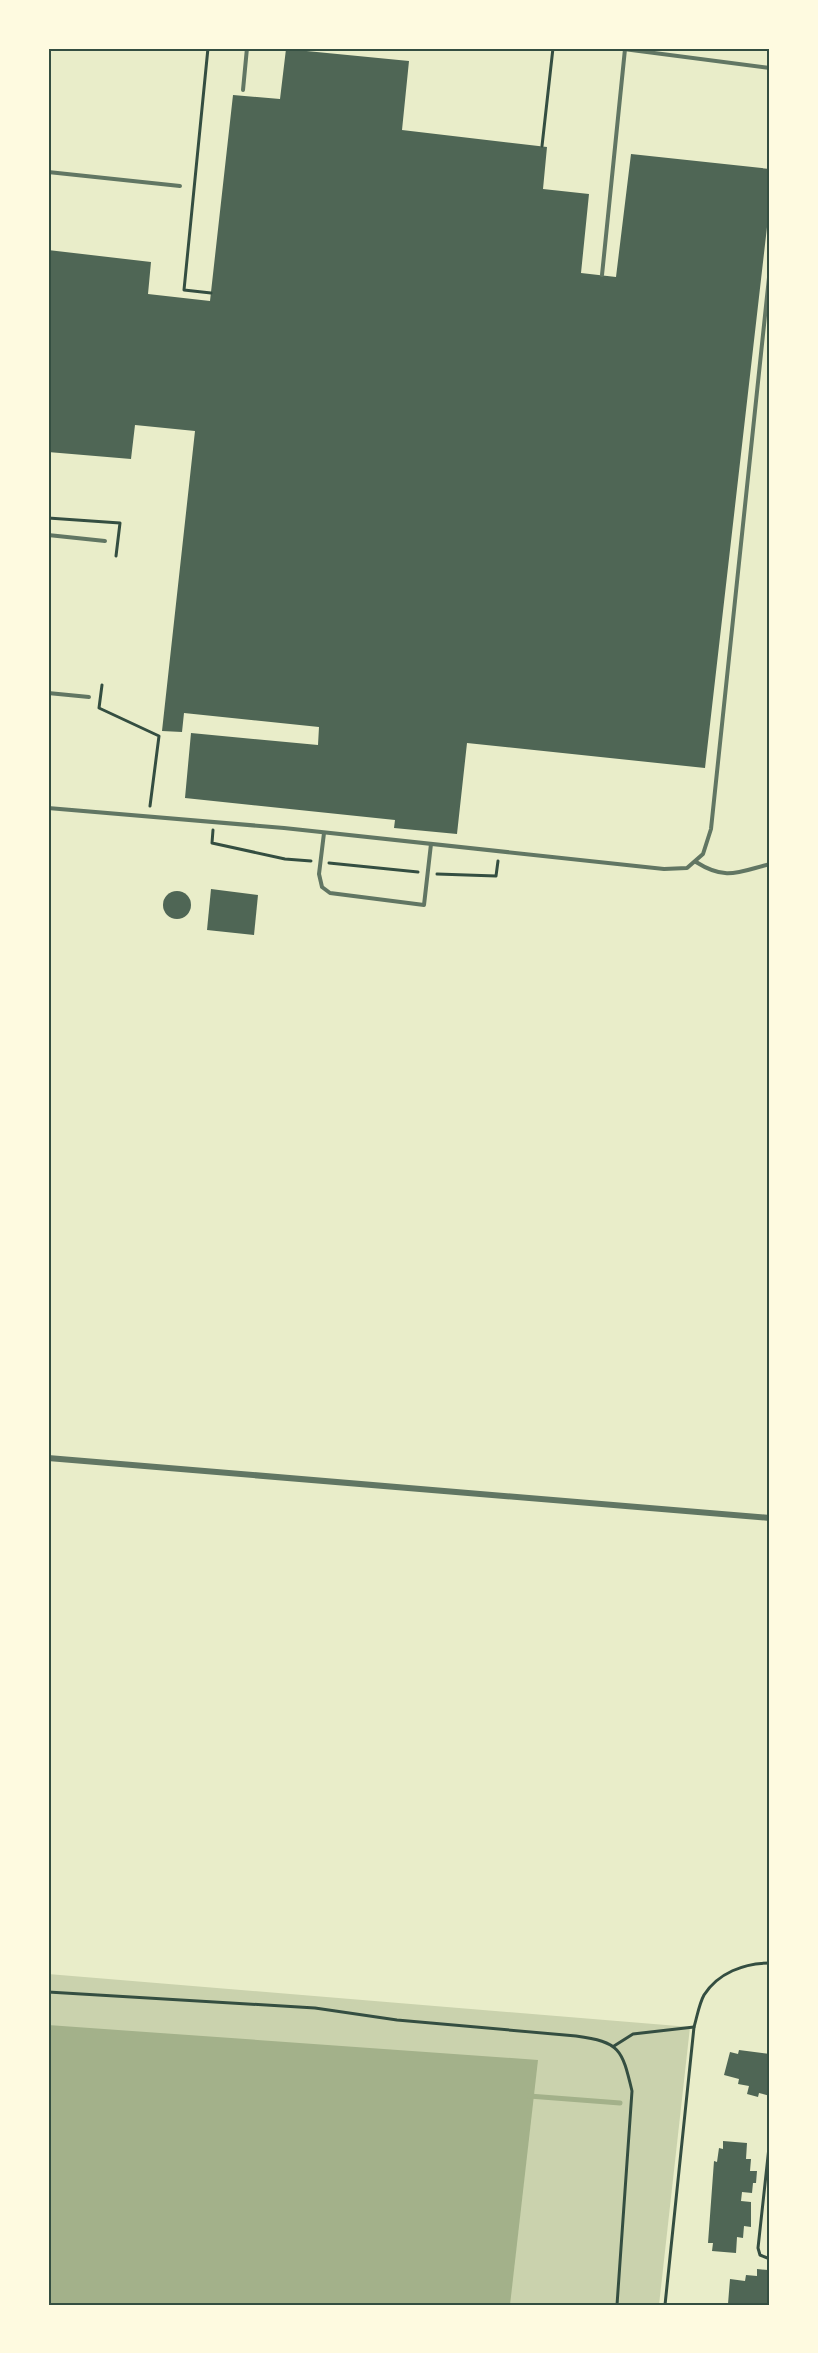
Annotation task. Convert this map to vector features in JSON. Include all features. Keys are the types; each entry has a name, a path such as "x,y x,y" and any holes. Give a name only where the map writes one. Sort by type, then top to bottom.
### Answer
{"street":[{"path":"48,1458 770,1518"}],"lane":[{"path":"243,90 247,48"},
{"path":"616,48 769,67"},
{"path":"602,275 625,49"},
{"path":"48,172 180,186"},
{"path":"48,808 324,832 664,869 687,868 696,862 703,854 711,829 714,807 770,268"},
{"path":"48,536 105,540"},
{"path":"48,693 89,697"},
{"path":"324,832 319,874 322,887 330,893 424,905 431,844"},
{"path":"696,862 709,870 725,875 770,864"}],"path":[{"path":"208,48 184,290 211,293"},
{"path":"542,146 553,48"},
{"path":"48,518 120,523 116,556"},
{"path":"102,685 99,708 159,736 149,817"},
{"path":"214,822 212,843 285,860 428,874 496,876 499,852"},
{"path":"665,2305 694,2027 704,1996 719,1977 738,1968 770,1963"},
{"path":"48,1992 315,2008 397,2020 576,2036 614,2046 625,2060 632,2091 617,2305"},
{"path":"614,2046 633,2034 694,2027"},
{"path":"770,2138 758,2248 760,2255 770,2259"}],"shaded area":[{"path":"48,1974 690,2027 659,2305 48,2305"},
{"path":"48,2025 538,2060 510,2305 48,2305"}],"building":[{"path":"286,49 409,61 402,130 547,147 543,189 589,194 581,273 616,277 631,154 770,169 770,201 705,768 467,743 457,834 394,828 395,820 185,798 191,733 318,745 319,727 184,713 182,732 162,731 195,431 135,425 131,459 48,452 48,250 151,262 148,294 210,301 233,95 280,99"},
{"path":"211,889 258,895 254,935 207,930"},
{"path":"177,891 187,895 191,905 187,915 177,919 167,915 163,905 167,895"},
{"path":"739,2050 770,2054 770,2096 759,2093 758,2097 747,2094 749,2086 738,2084 739,2079 724,2075 730,2052 738,2054"},
{"path":"723,2141 747,2143 746,2159 751,2159 750,2171 757,2171 752,2193 742,2192 741,2201 751,2202 751,2227 744,2226 743,2238 737,2237 736,2253 712,2251 713,2243 708,2243 714,2161 717,2162 719,2148 723,2149"},
{"path":"757,2269 768,2270 770,2273 770,2305 728,2304 730,2279 745,2281 746,2275 757,2276"}],"waterway":[{"path":"529,2096 620,2103"}]}
